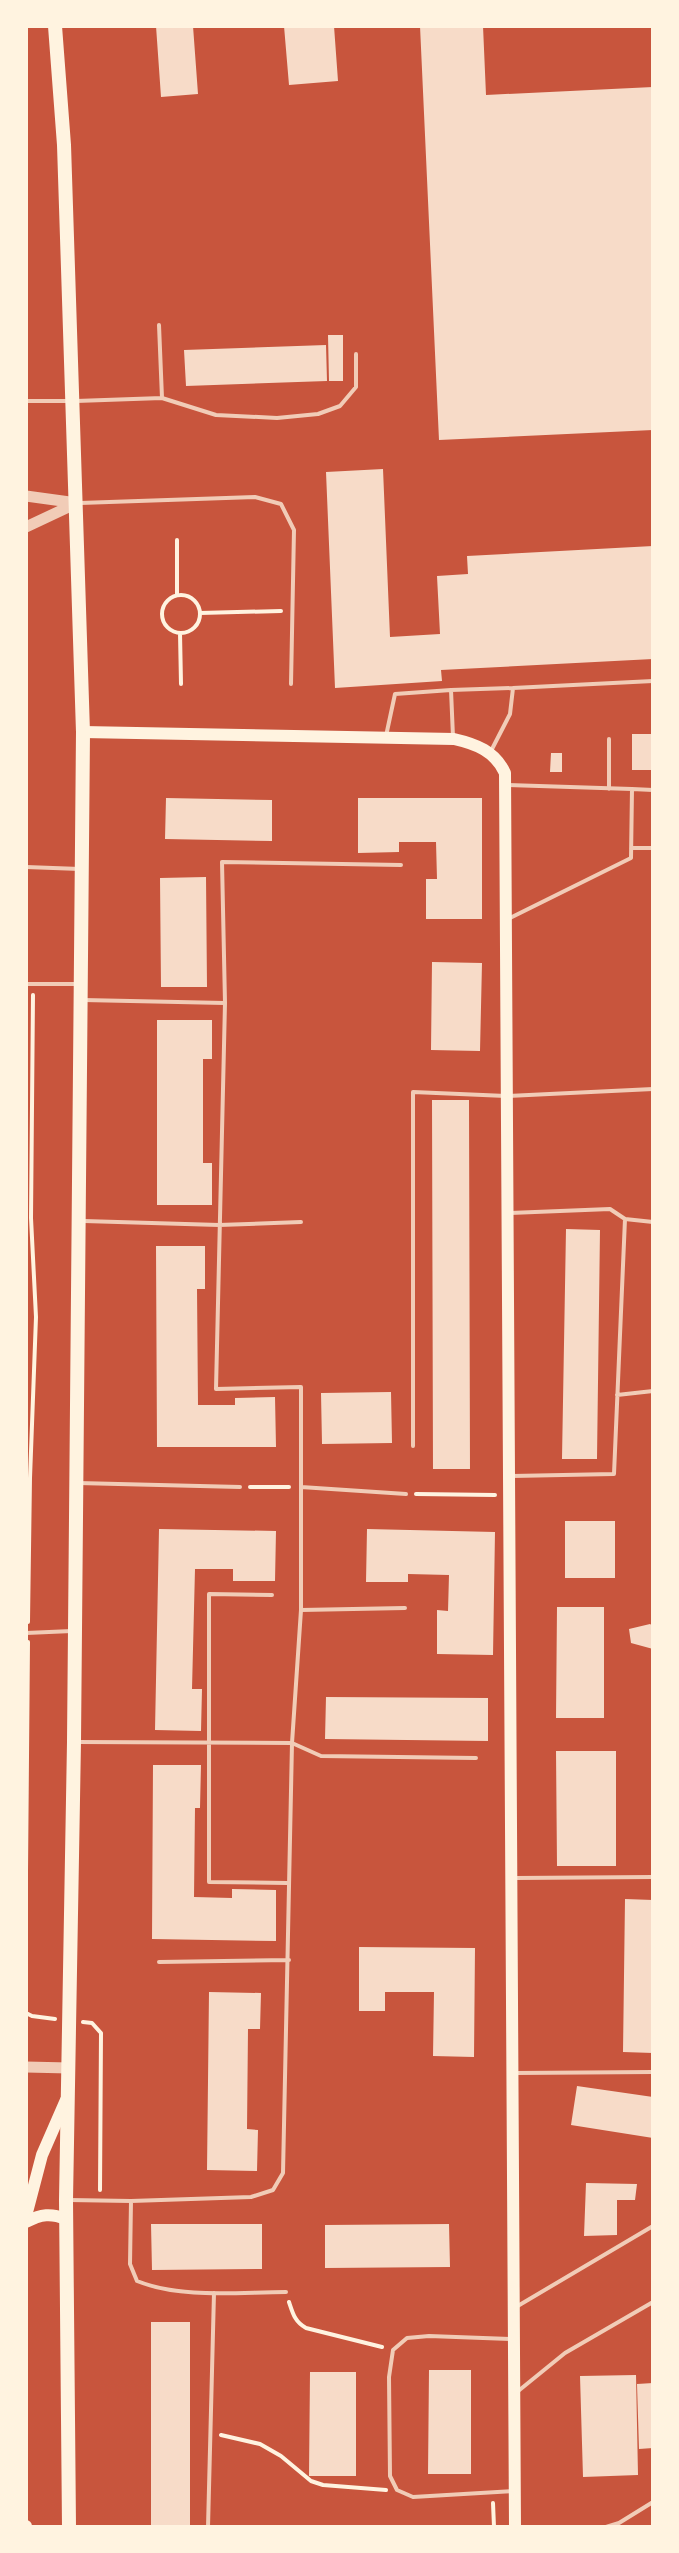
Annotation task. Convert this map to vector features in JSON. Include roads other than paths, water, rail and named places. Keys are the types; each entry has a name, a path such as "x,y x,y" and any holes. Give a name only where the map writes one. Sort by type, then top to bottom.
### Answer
{"main road":[{"path":"55,26 64,145 83,732 74,1742 66,2200 69,2527"},
{"path":"83,732 454,739 490,753 500,762 505,773 515,2527"},
{"path":"26,2216 42,2155 69,2093"},
{"path":"26,2222 39,2214 66,2219"}],"street":[{"path":"26,496 77,503"},
{"path":"26,527 77,503"},
{"path":"26,2067 69,2068"}],"lane":[{"path":"159,325 162,398"},
{"path":"26,401 162,398 216,415 277,418 318,414 340,406 356,387 356,354"},
{"path":"77,503 255,497 281,504 294,530 291,684"},
{"path":"386,737 395,694 653,681"},
{"path":"490,753 510,714 513,688"},
{"path":"451,690 454,739"},
{"path":"609,739 609,789"},
{"path":"506,785 653,790"},
{"path":"506,920 631,858 632,789"},
{"path":"631,848 653,848"},
{"path":"66,2200 251,2197 273,2190 283,2173 292,1743 301,1610 301,1387 216,1389 225,1003 222,862 401,865"},
{"path":"26,867 81,869"},
{"path":"26,984 81,984"},
{"path":"80,1000 225,1003"},
{"path":"413,1446 413,1092 506,1096 653,1089"},
{"path":"508,1213 610,1209 625,1219 653,1222"},
{"path":"510,1476 614,1474 625,1219"},
{"path":"79,1221 219,1225 301,1222"},
{"path":"617,1395 653,1391"},
{"path":"76,1483 240,1487"},
{"path":"301,1487 406,1494"},
{"path":"272,1595 209,1594 209,1882 288,1883"},
{"path":"301,1610 405,1608"},
{"path":"27,1633 75,1631"},
{"path":"74,1742 292,1743 321,1756 476,1758"},
{"path":"512,1878 653,1877"},
{"path":"159,1962 289,1960"},
{"path":"513,2073 653,2072"},
{"path":"131,2201 130,2264 137,2281 153,2287 214,2293 286,2292"},
{"path":"514,2308 653,2226"},
{"path":"208,2527 214,2293"},
{"path":"515,2394 565,2353 653,2302"},
{"path":"514,2339 407,2338 393,2350 389,2377 390,2476 397,2490 413,2497 515,2491"},
{"path":"606,2527 619,2523 653,2502"}]}
